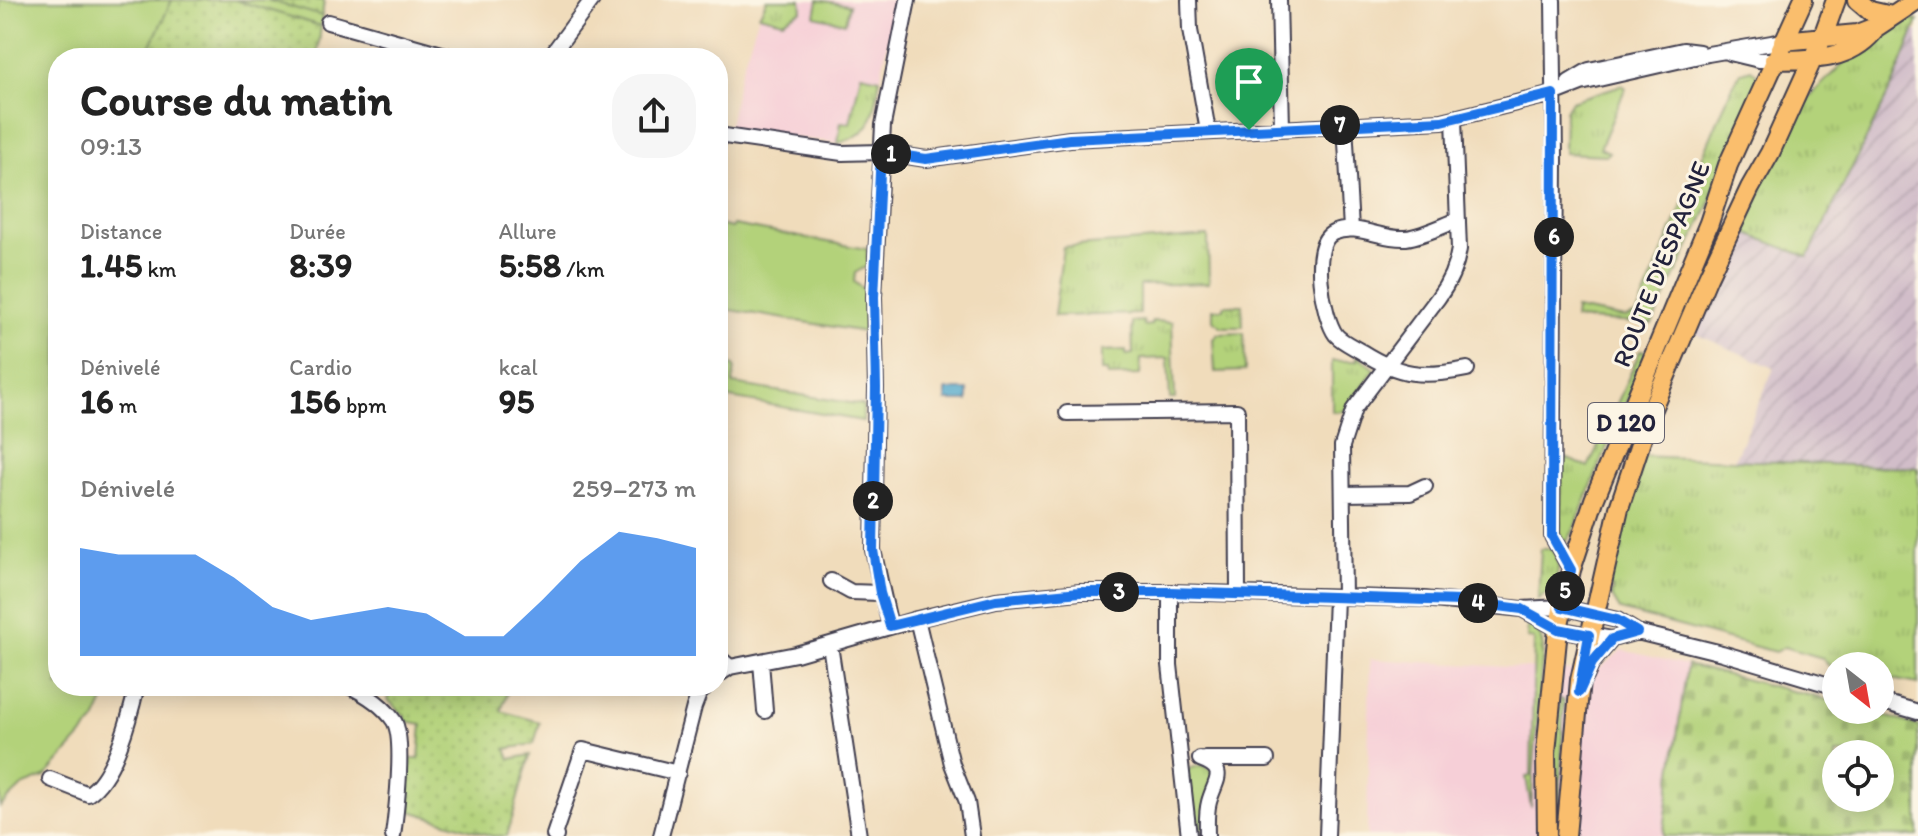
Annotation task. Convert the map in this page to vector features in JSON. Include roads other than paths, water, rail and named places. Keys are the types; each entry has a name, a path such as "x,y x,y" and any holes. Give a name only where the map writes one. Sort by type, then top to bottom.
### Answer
{"main road":[{"name":"ROUTE D'ESPAGNE","path":"1547,836 1546,752 1558,629 1571,570 1594,500 1709,223 1728,165 1803,0"},
{"name":"ROUTE D'ESPAGNE","path":"1566,836 1579,692 1593,614 1619,508 1651,411 1708,277 1770,153 1836,0"},
{"path":"1857,0 1885,21"},
{"path":"1774,60 1824,58 1847,51 1917,0"},
{"path":"1783,41 1847,36 1885,21"}],"street":[{"path":"556,48 592,0"},
{"path":"890,626 880,593 873,550 874,297 881,152 889,86 908,0"},
{"path":"1189,0 1190,30 1208,131"},
{"path":"1279,0 1282,128"},
{"path":"1553,0 1552,536 1571,570"},
{"path":"328,22 420,48"},
{"path":"728,136 842,153 881,152 926,159 1070,139 1454,119 1553,94 1581,83 1708,54 1783,41"},
{"path":"1726,51 1759,60 1774,60"},
{"path":"1327,836 1340,597 1342,446 1354,409 1450,281 1459,249 1454,119"},
{"path":"1345,125 1351,229"},
{"path":"1458,220 1405,238 1351,229 1331,233 1322,244 1319,256 1326,312 1337,336 1386,367 1403,373 1445,373 1467,369"},
{"path":"1067,413 1237,411 1238,593"},
{"path":"1343,494 1410,493 1425,486"},
{"path":"831,581 851,592 880,593"},
{"path":"728,670 996,600 1080,592 1170,592 1460,601 1522,609 1563,602 1617,620 1637,632 1822,683"},
{"path":"1170,592 1170,665 1189,836"},
{"path":"1522,609 1558,629 1612,639 1637,632"},
{"path":"917,619 952,764 967,802 972,836"},
{"name":"ROUTE D'ESPAGNE","path":"1579,692 1592,663 1612,639"},
{"path":"830,645 859,836"},
{"path":"761,662 765,711"},
{"path":"50,779 88,794 97,789 125,736 135,696"},
{"path":"368,696 396,724 399,745 393,836"},
{"path":"661,836 699,696"},
{"path":"1894,705 1918,712"},
{"path":"556,836 583,750 678,773"},
{"path":"1200,759 1218,770 1218,779 1208,806 1207,836"},
{"path":"1180,760 1267,759"}],"water":[{"path":"946,390 968,390 968,401 946,401"}]}
